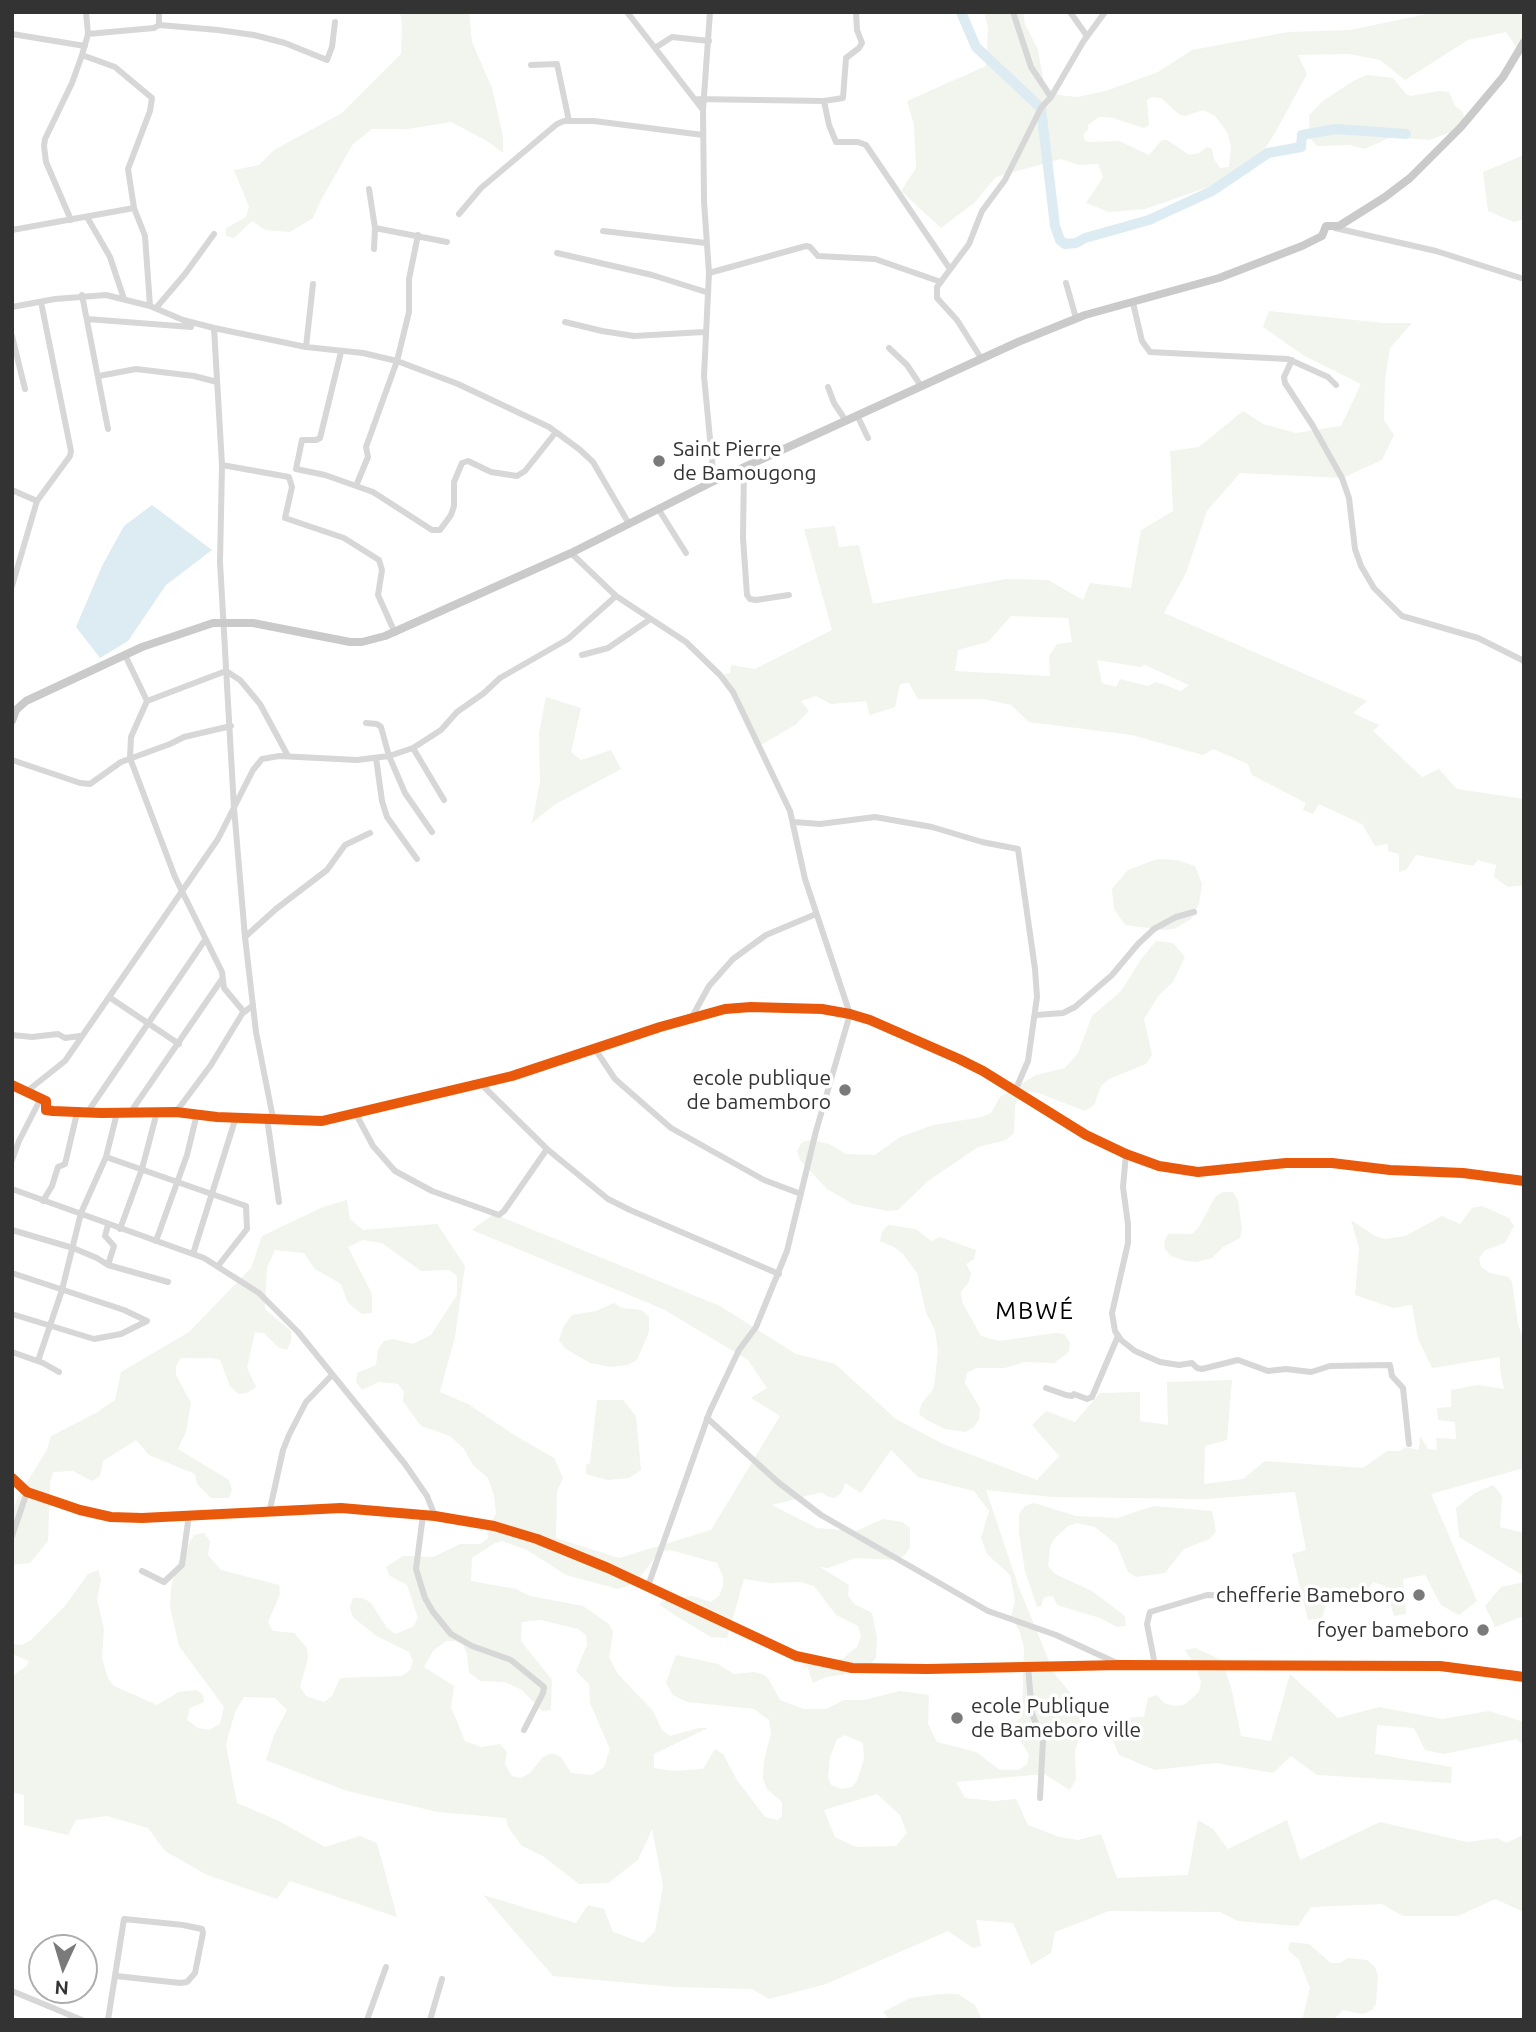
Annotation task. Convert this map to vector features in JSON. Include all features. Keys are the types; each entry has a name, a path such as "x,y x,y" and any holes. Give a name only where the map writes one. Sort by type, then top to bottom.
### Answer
{"main road":[{"path":"13,717 26,701 125,655 161,639 223,621 264,625 350,642 367,641 395,633 571,553 714,481 981,358 1076,318 1219,278 1269,260 1322,236 1326,226 1339,226 1410,178 1461,127 1503,77 1524,42"}],"street":[{"path":"71,220 46,162 44,146 85,46 88,34 86,12"},
{"path":"159,12 159,25"},
{"path":"627,12 703,110"},
{"path":"710,12 703,110 709,273 704,332 704,376 714,481"},
{"path":"695,99 841,99 844,95 846,58 862,43 857,30 856,12"},
{"path":"1013,12 1031,66 1051,97"},
{"path":"1070,12 1087,36"},
{"path":"981,358 936,293 969,244 982,211 1004,180 1041,108 1051,97 1087,36 1105,12"},
{"path":"88,34 154,28 159,25 218,30 285,43 327,60 335,22"},
{"path":"12,34 85,46"},
{"path":"654,48 672,37 709,41"},
{"path":"82,55 115,67 152,97 150,111 128,169 134,208 145,236 153,307"},
{"path":"531,65 557,64 569,121"},
{"path":"824,101 836,142 858,142 866,145 950,269"},
{"path":"459,214 481,188 556,124 594,121 703,135"},
{"path":"369,189 375,228 374,249"},
{"path":"12,230 134,208"},
{"path":"87,217 110,257 124,299"},
{"path":"1326,226 1436,251 1524,279"},
{"path":"375,228 447,242"},
{"path":"603,231 706,243"},
{"path":"153,307 214,234"},
{"path":"356,486 369,454 366,447 374,420 397,361 409,312 409,279 418,235"},
{"path":"709,273 806,246 818,256 875,259 941,282"},
{"path":"556,253 652,275 706,292"},
{"path":"306,347 313,284"},
{"path":"1066,284 1076,318"},
{"path":"82,295 108,429"},
{"path":"12,307 82,295 106,295 153,307 183,320 214,328 306,347 363,353 397,361 458,384 538,420 556,432 593,462 629,524"},
{"path":"12,586 37,501 71,451 41,302"},
{"path":"1133,303 1142,341 1150,352 1292,360 1331,379 1336,385"},
{"path":"87,319 191,327"},
{"path":"565,322 634,336 704,332"},
{"path":"214,328 222,465 220,547 223,621 234,808 245,937 279,1202"},
{"path":"12,336 25,389"},
{"path":"889,348 907,365 921,386"},
{"path":"341,352 320,438 302,440 296,467 298,471 325,475 380,496 435,531 444,526 451,515 454,506 454,482 462,463 468,461 491,472 517,476 525,471 556,432"},
{"path":"1292,360 1284,383 1313,426 1342,478 1349,498 1356,549 1361,566 1374,588 1402,617 1478,638 1524,661"},
{"path":"99,376 136,369 194,376 217,382"},
{"path":"828,387 846,421"},
{"path":"857,415 868,438"},
{"path":"222,465 289,477 292,487 285,518 344,538 379,560 382,570 378,594 395,633"},
{"path":"744,467 743,538 747,594 752,600 789,595"},
{"path":"12,490 37,501"},
{"path":"659,510 686,553"},
{"path":"571,553 616,596 686,642 720,675 733,692 782,791 794,822 805,879 850,1014 816,1131 790,1242 779,1274 756,1327 739,1350 707,1418 648,1586"},
{"path":"26,1092 65,1061 218,839 253,770 262,759 288,756 347,761 389,756 413,748 437,734 457,712 500,678 568,639 616,596"},
{"path":"582,655 608,648 649,620"},
{"path":"125,655 147,701"},
{"path":"226,671 147,701 131,737 130,758 181,891 223,977 226,992 244,1012"},
{"path":"226,671 240,680 251,692 279,736 288,756"},
{"path":"366,723 380,726 389,756 410,801 432,832"},
{"path":"12,760 85,784 94,782 115,764 130,758 184,737 231,726"},
{"path":"413,748 444,800"},
{"path":"376,758 384,808 392,826 417,859"},
{"path":"794,822 820,824 875,817 932,827 982,842 1018,849 1037,983 1036,1015 1028,1061 1015,1091"},
{"path":"245,937 327,870 345,845 370,833"},
{"path":"1036,1015 1063,1013 1075,1007 1112,975 1154,929 1194,912"},
{"path":"692,1017 709,986 733,959 766,935 816,914"},
{"path":"87,1113 205,940"},
{"path":"130,1113 223,977"},
{"path":"109,998 178,1044"},
{"path":"176,1112 211,1065 244,1012 253,1005"},
{"path":"12,1085 46,1101 46,1110 77,1113 176,1112 322,1121 481,1084 592,1051 692,1017 743,1007 822,1009 850,1014 888,1027 949,1054 983,1071 1073,1127 1126,1154 1159,1166 1186,1171 1211,1171 1322,1162 1524,1181"},
{"path":"12,1035 32,1037 58,1034 65,1038 82,1035"},
{"path":"592,1051 597,1052 618,1082 676,1132 764,1180 801,1194"},
{"path":"481,1084 547,1149 616,1203 779,1274"},
{"path":"12,1160 16,1140 41,1098"},
{"path":"120,1229 142,1169 157,1112"},
{"path":"43,1201 52,1186 58,1167 65,1164 77,1113"},
{"path":"38,1361 62,1290 81,1213 106,1157 117,1113"},
{"path":"156,1241 195,1131 197,1114"},
{"path":"352,1115 357,1116 376,1149 395,1171 432,1191 499,1215 547,1149"},
{"path":"193,1254 236,1117"},
{"path":"1126,1154 1123,1187 1128,1243 1112,1313 1112,1322 1118,1336 1135,1351 1160,1362 1179,1365 1192,1363 1202,1369 1238,1360 1268,1371 1311,1371 1330,1366 1390,1365 1392,1376 1403,1388 1409,1444"},
{"path":"106,1157 246,1206 247,1229 218,1266"},
{"path":"12,1189 193,1254 248,1285 298,1332 409,1469 427,1496 435,1516"},
{"path":"108,1225 106,1236 114,1246 108,1265"},
{"path":"12,1230 72,1248 108,1265 169,1282"},
{"path":"12,1273 124,1310 147,1322 121,1334 98,1339 12,1314"},
{"path":"1046,1388 1087,1399 1092,1396 1118,1336"},
{"path":"12,1353 38,1361 59,1372"},
{"path":"270,1509 283,1450 292,1429 306,1402 332,1376"},
{"path":"707,1418 779,1483 821,1515 988,1611 1056,1635 1121,1665"},
{"path":"12,1478 27,1492 80,1510 111,1517 341,1508 482,1523 527,1536 600,1564 785,1652 819,1663 852,1668 1440,1666 1524,1677"},
{"path":"12,1536 27,1492"},
{"path":"142,1571 164,1582 182,1565 189,1515"},
{"path":"423,1515 416,1569 425,1598 433,1612 451,1634 472,1646 511,1660 544,1687 524,1730"},
{"path":"1155,1665 1147,1623 1150,1612 1207,1595 1231,1596"},
{"path":"1028,1666 1032,1714 1043,1740 1040,1797"},
{"path":"108,2020 124,1919 183,1924 202,1929 195,1973 187,1982 116,1976"},
{"path":"367,2020 386,1967"},
{"path":"430,2020 442,1979"},
{"path":"12,1991 82,2020"}],"shaded area":[{"path":"400,12 469,12 472,42 492,88 503,136 503,153 487,141 451,122 408,129 372,129 353,144 313,218 290,232 265,230 252,221 234,238 226,236 226,228 246,217 249,207 234,170 259,165 274,150 342,113 401,54"},
{"path":"984,12 1023,12 1025,24 1038,50 1045,89 1059,95 1077,97 1106,91 1158,72 1192,50 1288,32 1350,30 1437,12 1524,12 1524,58 1506,32 1468,40 1405,80 1380,60 1349,54 1298,55 1307,74 1275,133 1249,173 1145,209 1109,212 1086,203 1103,177 1098,164 1079,165 1061,159 996,177 974,203 941,228 901,191 916,168 914,125 907,101 986,66 988,28","holes":["1151,97 1161,98 1179,114 1185,116 1203,110 1215,116 1227,132 1231,146 1229,167 1220,168 1212,149 1207,147 1199,153 1189,155 1167,140 1162,140 1149,155 1119,141 1088,142 1084,139 1088,125 1099,117 1109,117 1144,128 1149,125 1147,100"]},
{"path":"1367,75 1393,78 1410,96 1449,92 1455,106 1463,112 1464,119 1454,131 1429,140 1391,137 1365,149 1350,145 1317,146 1310,138 1309,115 1323,101"},
{"path":"1524,155 1524,219 1514,222 1488,211 1483,172"},
{"path":"1269,311 1383,323 1412,323 1390,348 1385,380 1384,420 1394,435 1382,460 1342,478 1240,473 1207,511 1186,573 1164,613 1367,701 1353,713 1379,725 1373,731 1422,777 1439,769 1457,789 1524,799 1524,885 1508,887 1494,877 1496,865 1478,860 1473,866 1416,855 1406,870 1399,872 1399,854 1388,851 1388,844 1375,846 1362,824 1319,804 1313,814 1303,810 1306,803 1252,775 1248,764 1213,749 1203,755 1132,735 1029,722 1011,705 984,699 918,699 909,683 900,684 895,707 870,717 866,701 831,704 816,696 801,701 809,711 795,725 761,745 721,675 730,673 731,665 755,669 832,630 804,529 835,526 839,547 859,545 873,604 1006,579 1048,580 1083,600 1090,583 1131,588 1141,530 1173,511 1170,451 1199,447 1243,411 1263,424 1296,433 1341,426 1361,384 1303,355 1263,327","holes":["1011,616 1068,618 1072,642 1057,644 1049,656 1050,676 955,671 958,650 988,642","1097,660 1140,667 1145,665 1189,685 1181,691 1156,682 1148,686 1120,679 1116,687 1102,683"]},
{"path":"152,505 212,550 166,585 128,641 100,658 76,627 102,566 124,526"},
{"path":"546,697 581,708 571,752 581,760 611,750 621,769 554,805 532,823 540,782 539,733"},
{"path":"1157,859 1177,860 1195,866 1202,884 1199,904 1191,919 1174,929 1125,925 1114,909 1112,889 1128,870"},
{"path":"1156,941 1173,943 1185,957 1173,982 1159,995 1144,1019 1152,1055 1146,1064 1109,1079 1101,1086 1094,1105 1085,1111 1038,1093 1028,1092 1019,1097 1015,1106 1014,1133 1006,1140 978,1147 928,1181 898,1210 887,1211 853,1204 827,1189 800,1160 797,1151 802,1142 811,1140 829,1144 846,1154 875,1155 900,1137 933,1125 991,1113 1000,1097 1036,1075 1065,1068 1078,1053 1092,1016 1121,991"},
{"path":"1223,1192 1233,1192 1238,1200 1242,1229 1240,1238 1223,1247 1212,1258 1196,1262 1171,1256 1165,1249 1164,1242 1168,1234 1192,1234 1199,1227 1215,1197"},
{"path":"347,1200 350,1219 363,1230 437,1224 465,1266 455,1337 440,1392 468,1404 554,1458 563,1478 557,1491 556,1538 619,1558 711,1530 780,1416 751,1398 767,1388 748,1360 663,1309 472,1230 494,1214 720,1306 796,1354 835,1364 896,1419 941,1443 1037,1480 1059,1456 1032,1425 1046,1411 1075,1422 1100,1393 1140,1392 1140,1421 1168,1425 1167,1382 1232,1380 1227,1440 1205,1446 1204,1484 1243,1479 1265,1461 1363,1468 1387,1451 1400,1451 1405,1447 1419,1450 1420,1436 1428,1449 1437,1450 1436,1438 1456,1439 1455,1422 1438,1420 1437,1408 1451,1407 1451,1390 1478,1385 1504,1389 1500,1357 1432,1368 1418,1339 1412,1305 1393,1308 1355,1295 1359,1248 1351,1220 1375,1236 1385,1239 1405,1236 1442,1216 1460,1224 1472,1208 1482,1206 1509,1218 1514,1226 1505,1243 1485,1250 1479,1258 1481,1267 1490,1273 1509,1277 1512,1282 1518,1324 1524,1341 1524,1468 1431,1494 1477,1601 1459,1615 1441,1605 1425,1575 1403,1579 1406,1614 1394,1616 1385,1586 1373,1582 1358,1602 1326,1604 1322,1618 1308,1620 1292,1554 1306,1550 1295,1492 1206,1499 1052,1497 986,1490 1019,1588 1054,1673 1073,1696 1083,1727 1075,1750 1076,1779 1070,1790 1044,1774 956,1782 965,1798 994,1801 1016,1799 1028,1825 1059,1837 1078,1840 1101,1834 1117,1878 1188,1875 1198,1820 1213,1829 1228,1849 1287,1820 1300,1860 1380,1822 1467,1842 1497,1838 1507,1843 1524,1834 1524,1912 1495,1899 1458,1916 1403,1916 1382,1904 1311,1907 1298,1926 1238,1921 1220,1912 1109,1911 1055,1932 1051,1953 1031,1965 1013,1923 976,1920 981,1946 973,1948 948,1931 826,1984 769,1999 752,1989 675,1987 553,1976 483,1895 576,1923 588,1905 604,1909 613,1932 643,1943 655,1931 663,1886 652,1829 638,1860 608,1883 579,1884 543,1856 522,1846 508,1827 506,1818 438,1812 347,1791 266,1760 274,1735 287,1710 275,1698 244,1697 235,1712 226,1745 237,1803 279,1821 325,1847 360,1836 377,1843 397,1917 290,1881 277,1899 207,1875 165,1851 148,1828 107,1816 76,1820 68,1835 24,1825 24,1795 12,1792 12,1676 27,1666 29,1661 12,1654 12,1644 22,1645 31,1640 65,1606 88,1574 98,1570 101,1580 97,1599 104,1629 102,1658 108,1678 114,1686 157,1705 179,1692 197,1690 203,1695 204,1702 190,1708 187,1720 198,1728 209,1730 220,1724 224,1707 179,1646 170,1607 171,1587 179,1561 194,1535 204,1533 210,1541 208,1555 221,1570 279,1585 280,1594 268,1622 273,1631 294,1633 307,1648 308,1658 300,1687 306,1696 324,1702 332,1696 340,1678 402,1676 410,1670 413,1661 409,1652 375,1635 353,1617 350,1608 353,1598 363,1598 371,1603 387,1628 395,1634 413,1627 418,1618 407,1585 390,1576 386,1567 403,1556 433,1557 460,1544 480,1544 488,1538 487,1529 496,1514 494,1495 488,1478 473,1465 464,1449 450,1436 421,1426 403,1401 404,1392 398,1384 379,1382 362,1390 356,1382 357,1373 376,1365 378,1349 384,1341 394,1339 413,1344 431,1335 457,1295 457,1276 449,1270 421,1271 382,1243 363,1240 348,1247 372,1294 372,1313 362,1314 354,1308 347,1301 341,1284 315,1269 304,1253 275,1250 267,1267 265,1309 291,1331 291,1341 287,1350 278,1347 264,1333 255,1332 247,1368 256,1387 247,1393 238,1394 230,1386 220,1360 181,1358 176,1366 176,1375 191,1403 186,1432 178,1449 229,1480 232,1489 229,1498 211,1498 197,1484 195,1474 149,1455 136,1440 103,1461 100,1476 92,1481 73,1471 53,1472 50,1483 48,1541 30,1563 12,1565 12,1514 17,1498 47,1450 51,1436 115,1400 121,1372 189,1332 251,1268 262,1236 323,1207","holes":["891,1450 918,1477 974,1491 989,1511 981,1538 987,1554 1010,1575 1015,1600 1011,1618 1019,1630 1024,1647 1022,1716 1015,1723 996,1727 1001,1735 1019,1738 1029,1755 1027,1764 1019,1770 1000,1770 976,1752 937,1742 928,1724 929,1695 900,1691 864,1700 844,1700 826,1709 804,1709 780,1700 764,1675 754,1672 734,1674 718,1664 676,1655 666,1683 673,1695 687,1702 754,1709 769,1720 771,1734 764,1760 763,1779 767,1789 782,1802 782,1816 778,1820 765,1817 737,1780 723,1754 715,1749 703,1769 674,1771 654,1768 654,1754 708,1728 670,1736 662,1730 653,1711 618,1674 609,1657 613,1632 609,1624 583,1606 471,1581 472,1558 502,1541 527,1550 566,1575 618,1589 636,1583 659,1552 670,1550 717,1563 723,1577 719,1596 711,1602 692,1596 672,1598 660,1603 676,1616 711,1637 727,1638 744,1579 770,1583 800,1582 814,1586 836,1615 858,1626 861,1636 857,1647 842,1659 810,1661 800,1670 807,1666 813,1683 826,1677 862,1672 876,1658 877,1638 872,1613 854,1604 848,1595 849,1585 820,1567 828,1568 856,1558 896,1560 905,1555 910,1547 910,1528 902,1522 883,1519 856,1531 817,1528 772,1505 822,1492 835,1498 842,1492 845,1483 861,1493","541,1620 578,1629 586,1635 587,1645 576,1671 589,1684 590,1703 610,1749 604,1767 592,1775 571,1773 561,1757 552,1753 543,1757 530,1773 521,1778 512,1776 505,1764 507,1752 500,1744 481,1747 465,1741 451,1707 454,1686 424,1667 433,1651 446,1641 455,1641 463,1645 467,1654 469,1673 481,1681 505,1682 522,1690 542,1711 551,1710 552,1680 521,1641 522,1622","845,1735 863,1743 864,1759 857,1781 852,1787 842,1789 831,1785 828,1776 830,1757 837,1739","877,1794 900,1815 907,1833 896,1846 856,1847 835,1837 824,1810"]},
{"path":"888,1225 916,1229 931,1241 940,1237 976,1250 974,1259 966,1264 971,1273 969,1282 961,1292 962,1302 981,1336 999,1341 1064,1334 1070,1342 1069,1352 1054,1363 1024,1362 1005,1368 976,1368 967,1373 965,1383 980,1408 979,1419 974,1427 965,1432 945,1429 927,1420 919,1414 921,1405 933,1389 935,1379 938,1350 935,1331 926,1312 917,1273 903,1254 880,1241 882,1232"},
{"path":"614,1303 622,1308 642,1310 649,1317 649,1332 637,1360 627,1365 611,1367 590,1363 566,1349 559,1341 563,1327 572,1315 596,1311"},
{"path":"597,1400 623,1400 636,1416 641,1470 629,1478 607,1480 586,1474 586,1465 590,1463"},
{"path":"1493,1485 1502,1496 1500,1527 1524,1533 1524,1576 1459,1537 1456,1508 1475,1493"},
{"path":"1034,1503 1076,1516 1117,1518 1154,1506 1212,1511 1216,1531 1210,1539 1184,1549 1165,1573 1136,1577 1128,1572 1117,1545 1095,1527 1077,1523 1068,1526 1054,1539 1050,1547 1048,1566 1055,1574 1092,1591 1125,1616 1126,1626 1117,1627 1100,1618 1057,1605 1053,1596 1044,1597 1041,1606 1037,1607 1025,1571 1019,1533 1019,1514 1025,1506"},
{"path":"1524,1582 1524,1616 1495,1627 1485,1606 1501,1587"},
{"path":"1195,1648 1222,1660 1232,1691 1241,1736 1271,1741 1290,1674 1338,1718 1379,1707 1442,1719 1489,1711 1524,1722 1524,1746 1517,1739 1444,1754 1425,1750 1414,1728 1377,1725 1375,1754 1452,1767 1451,1783 1317,1775 1291,1756 1273,1773 1216,1763 1155,1770 1119,1755 1106,1725 1115,1718 1144,1717 1148,1698 1157,1695 1164,1703 1184,1705 1199,1692 1201,1682 1196,1667 1185,1650"},
{"path":"1290,1942 1309,1944 1331,1963 1340,1963 1348,1958 1367,1960 1375,1967 1378,1976 1376,2004 1372,2010 1363,2014 1343,2010 1333,2020 1302,2020 1310,1988 1299,1960 1288,1950"},
{"path":"958,1994 975,2005 982,2020 890,2020 883,2012 910,1998"}],"waterway":[{"path":"961,12 976,47 1041,108 1055,226 1060,240 1065,244 1149,220 1212,191 1268,153 1301,147 1302,135 1336,129 1406,134"}],"cycle path":[{"path":"12,1085 46,1101 46,1110 53,1111 176,1112 217,1117 322,1121 512,1076 660,1027 725,1009 822,1009 870,1020 959,1059 1086,1135 1159,1166 1198,1172 1286,1163 1332,1163 1390,1170 1463,1173 1524,1181"},
{"path":"12,1478 27,1492 80,1510 111,1517 142,1518 341,1508 435,1516 494,1526 537,1539 608,1568 796,1656 852,1668 1440,1666 1524,1677"}],"place":[{"name":"Saint Pierre de Bamougong","path":"659,461"},
{"name":"ecole publique de bamemboro","path":"845,1090"},
{"name":"chefferie Bameboro","path":"1419,1595"},
{"name":"foyer bameboro","path":"1483,1630"},
{"name":"ecole Publique de Bameboro ville","path":"957,1718"}],"district":[{"name":"MBWÉ","path":"1035,1311"}]}
